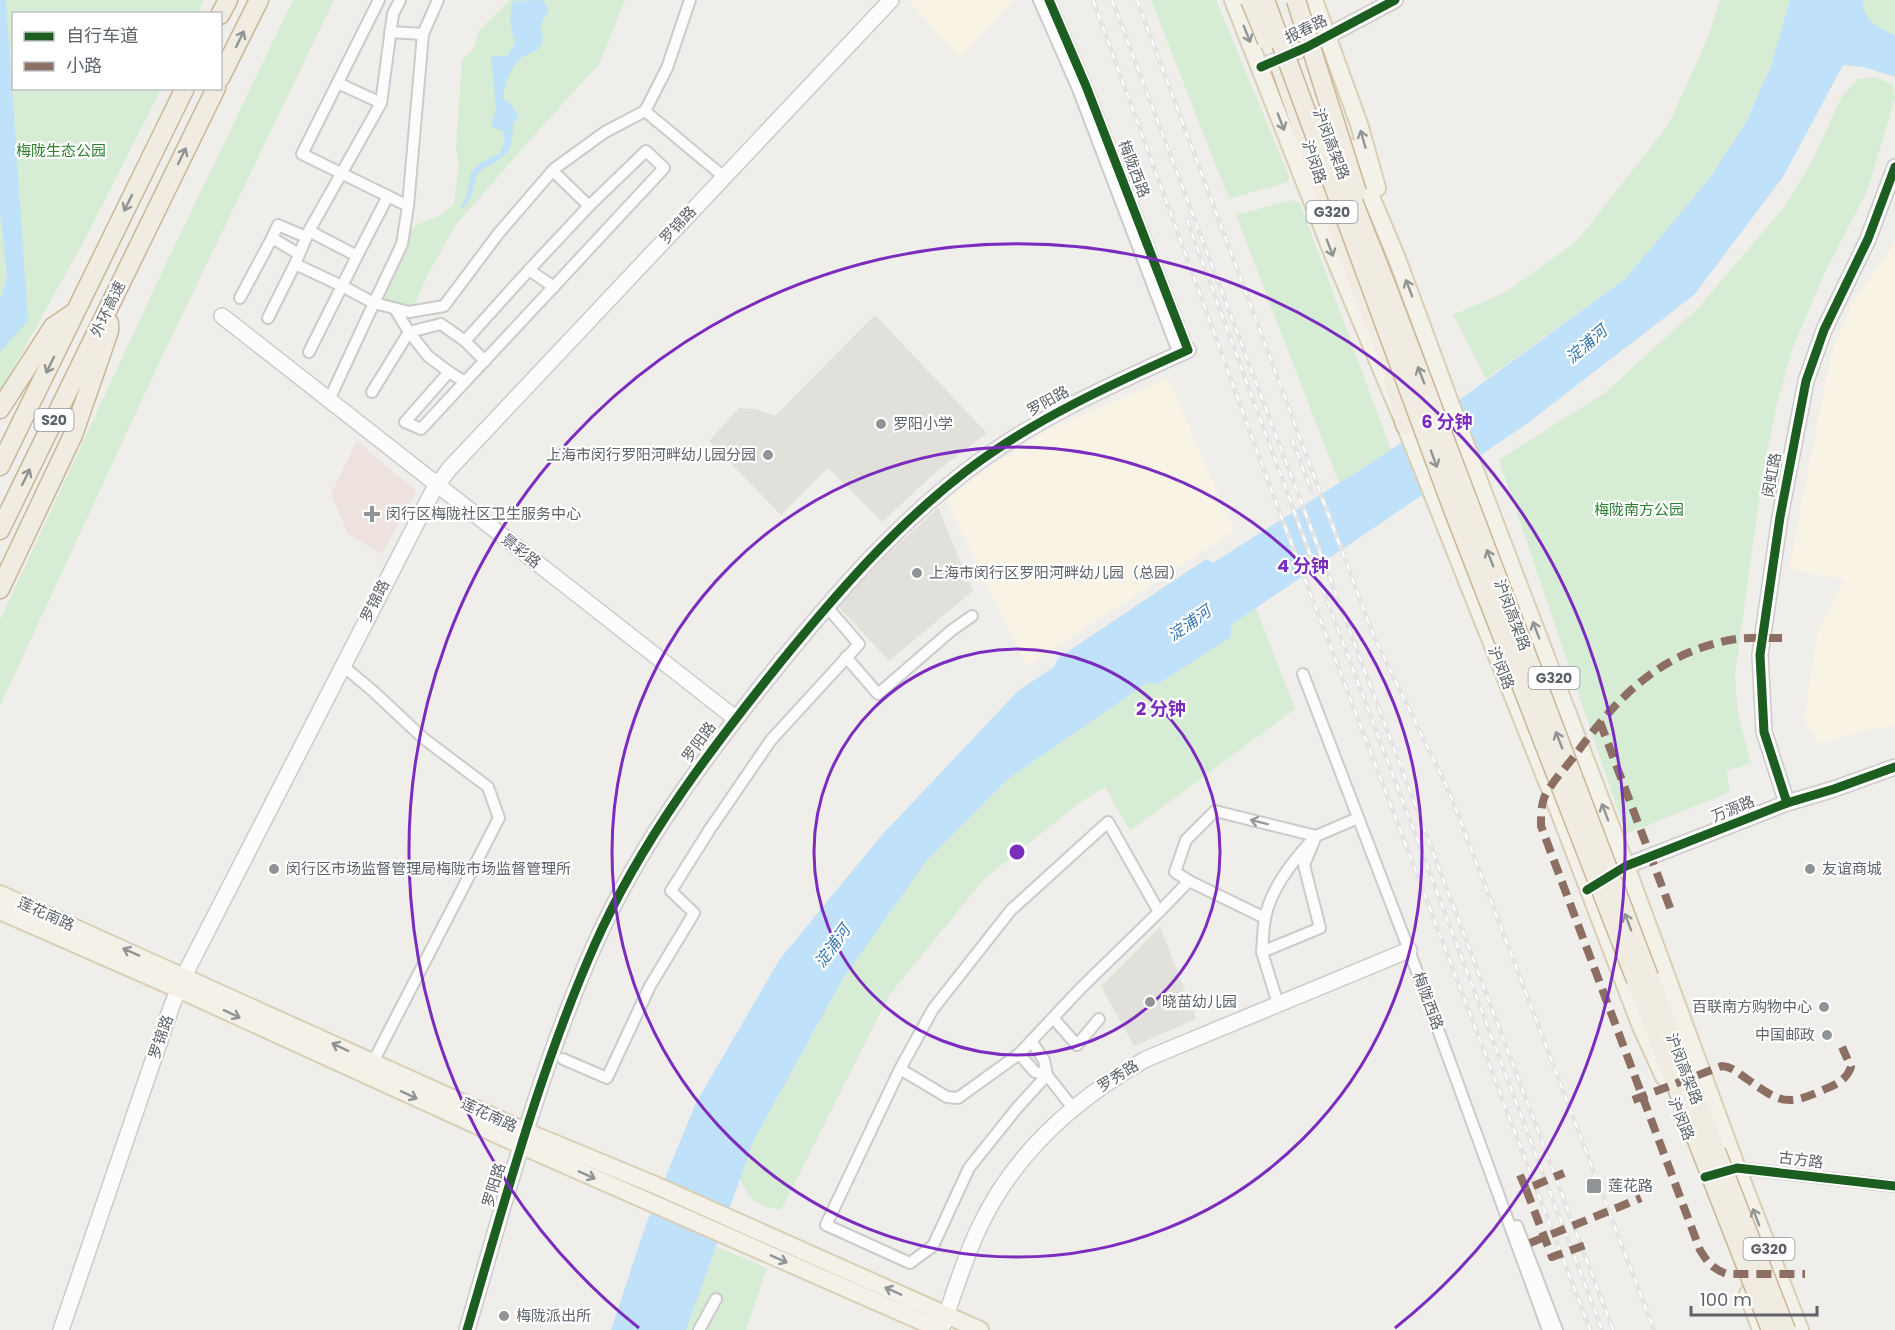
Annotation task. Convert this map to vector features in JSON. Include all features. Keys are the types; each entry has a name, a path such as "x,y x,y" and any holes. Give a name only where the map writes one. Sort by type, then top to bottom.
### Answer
{"highway":[{"path":"222,74 259,0"},
{"path":"1250,0 1378,284"},
{"name":"沪闵路","path":"1255,0 1324,192 1391,367 1404,425"},
{"name":"沪闵高架路","path":"1265,0 1786,1330"},
{"name":"沪闵高架路","path":"1276,0 1378,284 1452,507 1771,1330"},
{"name":"G320","path":"1289,0 1307,47"},
{"path":"1296,0 1378,284"},
{"name":"外环高速","path":"0,466 183,90"},
{"name":"外环高速","path":"0,530 215,90"},
{"path":"0,589 74,435 109,331 108,309"},
{"path":"0,409 53,327 75,312"}],"main road":[{"path":"1233,0 1335,260 1404,425"},
{"path":"1314,0 1359,124 1396,255"},
{"name":"G320","path":"1307,47 1396,255 1482,489 1626,866 1647,892 1696,1024 1738,1149 1737,1168 1800,1330"},
{"name":"沪闵路","path":"1404,425 1558,809 1640,1024 1705,1177 1761,1330"},
{"name":"莲花南路","path":"0,894 181,982 524,1139 655,1185 734,1220 943,1325"},
{"name":"莲花南路","path":"0,911 181,982 373,1062 647,1202 943,1325 980,1330"}],"street":[{"path":"379,0 302,154 408,206"},
{"path":"268,318 308,234 381,104 393,14 400,0"},
{"path":"328,400 402,244 408,206 423,34 438,0"},
{"path":"272,238 297,259 374,303 409,312 444,306 498,234 553,171 605,132 645,111 668,68 690,0"},
{"name":"罗锦路","path":"62,1330 181,982 342,665 437,485 450,468 891,0"},
{"name":"梅陇西路","path":"1040,0 1132,219 1183,352"},
{"name":"梅陇西路","path":"1049,0 1086,86 1132,219"},
{"name":"报春路","path":"1261,67 1307,47 1395,0"},
{"path":"390,32 423,34"},
{"path":"338,83 381,104"},
{"path":"645,111 724,177"},
{"path":"449,372 405,422 421,429 664,168 646,152 589,206 465,341"},
{"name":"闵虹路","path":"1787,802 1764,732 1760,655 1780,517 1806,381 1824,330 1868,239 1895,167"},
{"path":"553,171 589,206"},
{"path":"309,352 388,196"},
{"path":"240,298 278,225 308,234 357,256"},
{"path":"529,270 554,287"},
{"path":"395,309 428,356 465,382"},
{"name":"景彩路","path":"222,316 735,718"},
{"path":"372,392 409,332 441,324 465,341 485,361"},
{"name":"罗阳路","path":"467,1330 524,1139 570,1007 596,944 622,889 656,831 735,718 861,568 912,517 965,472 1016,436 1058,411 1183,352"},
{"path":"564,1059 608,1078 650,986 694,913 672,891 710,829 771,740 859,644 827,607"},
{"path":"846,657 878,694 952,630 972,616"},
{"path":"342,665 423,738 488,787 499,818 373,1062"},
{"name":"梅陇西路","path":"1303,674 1409,950 1548,1330"},
{"name":"万源路","path":"1587,890 1626,866 1787,802 1834,789 1895,767"},
{"path":"1265,918 1175,872 1186,840 1215,811 1316,836"},
{"path":"1278,1004 1263,952 1265,918 1278,884 1295,859 1316,836 1358,819"},
{"path":"1047,1075 969,1168 933,1246 910,1263 826,1226 900,1069 933,1009 1011,910 1108,822 1159,912"},
{"path":"1263,952 1320,928 1304,865 1316,836"},
{"path":"900,1069 947,1097 958,1098 1019,1054 1189,881"},
{"path":"1409,950 1426,976 1557,1330"},
{"name":"罗秀路","path":"943,1325 968,1254 990,1205 1027,1154 1073,1108 1112,1078 1146,1059 1409,950"},
{"path":"1053,1018 1077,1045 1098,1019"},
{"path":"1031,1041 1044,1060 1047,1075 1073,1108"},
{"path":"1019,1054 1035,1072 1047,1075"},
{"name":"古方路","path":"1705,1177 1737,1168 1895,1186"},
{"path":"699,1330 716,1299"}],"shaded area":[{"path":"914,0 1014,0 959,57 911,3"},
{"path":"1895,243 1895,726 1865,730 1820,744 1804,720 1818,629 1845,580 1789,569 1831,355 1851,305"},
{"name":"罗阳小学","path":"875,315 987,433 937,471 882,522 828,468 781,515 709,441 739,408 756,409 775,416"},
{"path":"1168,378 1234,531 1027,666 946,500 982,472 1048,430"},
{"name":"闵行区梅陇社区卫生服务中心","path":"357,441 416,491 382,554 348,534 331,494"},
{"name":"上海市闵行区罗阳河畔幼儿园（总园）","path":"938,508 973,591 889,661 838,606 887,555"},
{"name":"晓苗幼儿园","path":"1160,927 1196,1019 1134,1046 1101,986"}],"green space":[{"name":"梅陇生态公园","path":"0,0 204,0 198,12 12,12 12,90 160,90 84,241 0,392"},
{"path":"293,0 334,0 159,363 0,706 0,620 162,272"},
{"path":"510,0 625,0 600,63 455,226 425,280 415,306 406,307 380,300 414,226 440,216 454,204 459,163 456,149 462,60 473,50 480,29"},
{"path":"1151,0 1216,0 1289,176 1288,182 1229,199"},
{"path":"1720,0 1790,0 1771,66 1746,122 1710,178 1625,279 1486,379 1453,315 1506,292 1576,242 1669,124 1708,37"},
{"path":"1849,0 1895,0 1895,35 1877,27"},
{"name":"梅陇南方公园","path":"1874,77 1893,84 1895,99 1868,189 1824,274 1791,353 1776,408 1763,472 1735,674 1738,715 1751,763 1726,771 1730,792 1626,834 1499,460 1606,392 1698,308 1786,205 1813,159 1842,96 1858,79"},
{"path":"1292,200 1300,203 1391,450 1339,483 1236,215"},
{"path":"1256,608 1295,709 1130,831 1105,787 1081,802 985,878 890,994 781,1210 766,1207 755,1201 740,1179 754,1140 842,980 926,860 1008,779 1147,683 1158,684 1231,637 1231,625"},
{"path":"715,1246 767,1268 746,1330 686,1330"}],"water":[{"path":"0,0 6,0 28,321 0,352 0,300 7,277 0,210"},
{"path":"543,0 549,10 541,27 542,43 537,50 518,61 508,76 504,88 503,99 511,104 519,118 514,121 511,145 501,158 477,174 471,197 463,209 460,207 467,196 471,172 480,163 499,154 505,141 503,131 491,126 496,108 491,57 507,56 515,44 510,21 513,1"},
{"name":"淀浦河","path":"1790,0 1863,0 1863,7 1868,18 1895,35 1895,77 1863,67 1843,65 1783,177 1694,295 1525,425 1231,625 1231,637 1158,684 1147,683 1008,779 927,860 842,980 754,1140 686,1330 611,1330 646,1224 696,1103 780,959 881,836 1018,691 1054,667 1058,658 1206,559 1213,563 1391,450 1625,279 1710,178 1746,122 1771,66"}],"railway":[{"path":"1093,0 1276,503 1590,1330"},
{"path":"1112,0 1613,1330"},
{"path":"1137,0 1374,637 1446,785 1459,817 1654,1330"},
{"path":"1187,220 1322,587 1602,1330"},
{"path":"1292,439 1312,493"}],"marked path":[{"path":"1782,638 1742,638 1710,645 1664,665 1644,679 1608,713 1550,787 1543,801 1541,826 1700,1250 1711,1265 1727,1274 1805,1274"},
{"path":"1600,722 1672,913"},
{"path":"1633,1100 1722,1066 1735,1071 1767,1093 1783,1100 1800,1099 1832,1086 1846,1076 1851,1067 1842,1047"},
{"path":"1520,1175 1526,1189 1564,1173"},
{"path":"1526,1189 1552,1257 1591,1243"},
{"path":"1530,1243 1641,1198"}],"cycle path":[{"path":"467,1330 540,1086 575,991 613,906 633,869 702,763 780,663 844,587 890,538 939,493 991,453 1044,420 1101,390 1188,350 1086,86 1049,0"},
{"path":"1261,67 1307,47 1395,0"},
{"path":"1787,803 1764,732 1760,655 1780,517 1806,381 1824,330 1868,239 1895,167"},
{"path":"1587,890 1626,866 1787,803 1895,767"},
{"path":"1705,1177 1737,1168 1895,1186"}],"place":[{"name":"罗阳小学","path":"881,424"},
{"name":"上海市闵行罗阳河畔幼儿园分园","path":"768,455"},
{"name":"闵行区梅陇社区卫生服务中心","path":"372,514"},
{"name":"上海市闵行区罗阳河畔幼儿园（总园）","path":"917,573"},
{"name":"闵行区市场监督管理局梅陇市场监督管理所","path":"274,869"},
{"name":"友谊商城","path":"1810,869"},
{"name":"晓苗幼儿园","path":"1150,1002"},
{"name":"百联南方购物中心","path":"1824,1007"},
{"name":"中国邮政","path":"1827,1035"},
{"name":"莲花路","path":"1594,1186"},
{"name":"梅陇派出所","path":"504,1316"}]}
